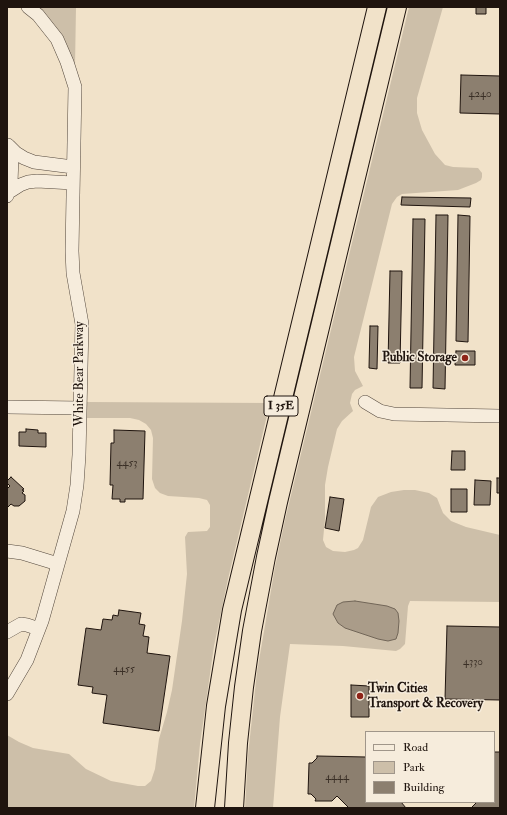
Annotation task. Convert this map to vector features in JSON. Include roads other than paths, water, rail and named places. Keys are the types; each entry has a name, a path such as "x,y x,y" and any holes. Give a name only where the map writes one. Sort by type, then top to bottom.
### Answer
{"highway":[{"name":"I 35E","path":"205,808 216,706 234,604 377,7"},
{"name":"I 35E","path":"234,808 238,743 246,674 256,606 267,550 397,7"}],"street":[{"name":"White Bear Parkway","path":"7,694 25,664 39,629 69,528 76,498 79,469 82,324 73,273 72,182 75,91 71,74 57,39 38,15 28,7"},
{"path":"8,144 16,153 34,162 73,167"},
{"path":"8,144 12,156 11,183 8,194"},
{"path":"8,194 20,185 28,182 72,182"},
{"path":"365,402 380,411 393,414 500,416"},
{"path":"7,407 80,408"},
{"path":"7,551 22,553 58,564"},
{"path":"7,632 21,624 39,629"}],"place":[{"name":"Public Storage","path":"465,358"},
{"name":"Twin Cities Transport & Recovery","path":"360,696"}]}
